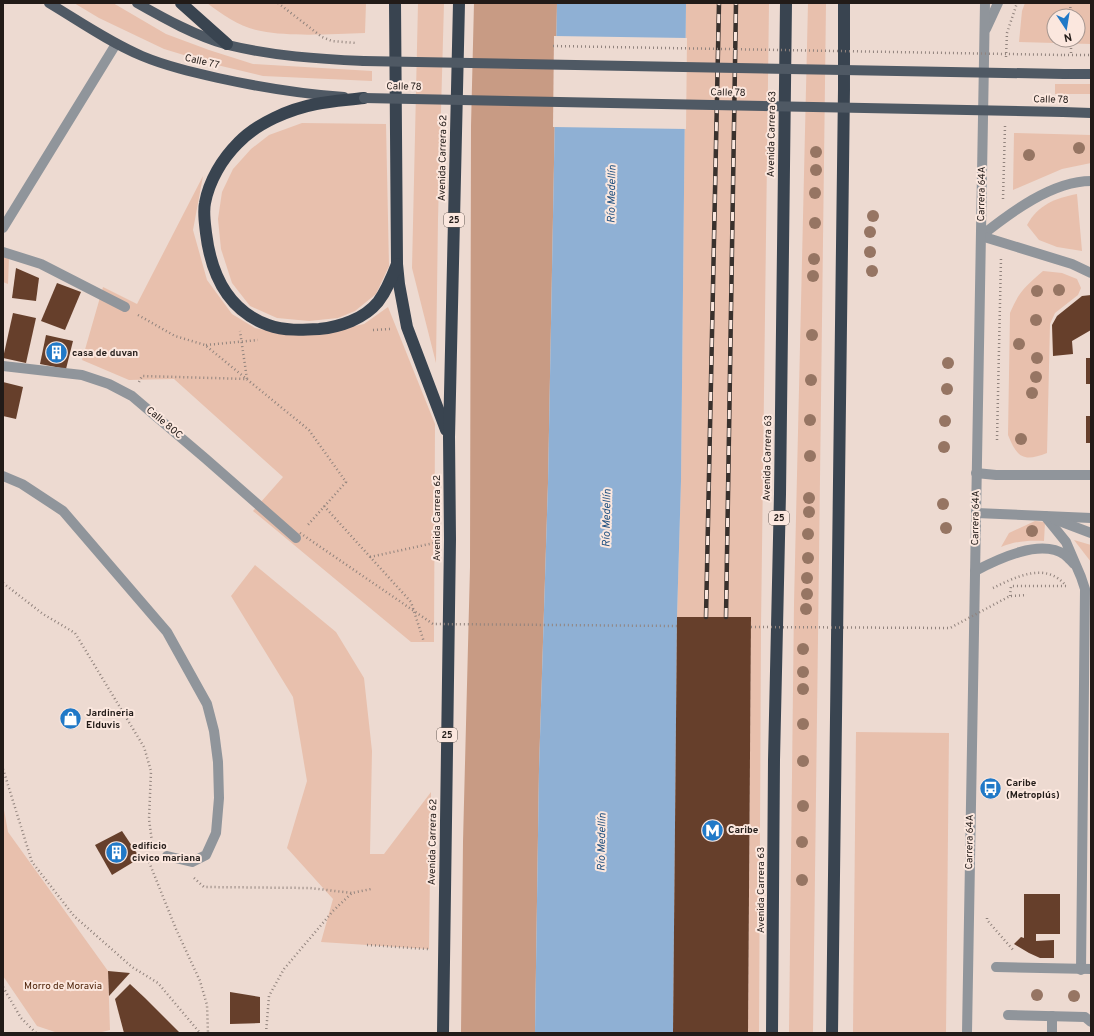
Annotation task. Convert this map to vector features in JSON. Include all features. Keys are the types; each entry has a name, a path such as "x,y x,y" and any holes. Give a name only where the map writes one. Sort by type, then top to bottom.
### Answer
{"highway":[{"path":"181,3 227,44"},
{"path":"395,3 397,264 399,284 408,327 449,437"},
{"name":"Avenida Carrera 62","path":"443,1033 450,539 449,437 459,3"},
{"name":"Avenida Carrera 63","path":"772,1033 774,760 780,502 786,3"},
{"path":"832,1033 844,3"},
{"path":"364,98 315,104 282,114 255,129 238,142 212,178 204,204 208,252 215,273 226,294 236,305 250,316 268,325 285,329 304,330 340,325 359,317 378,302 388,286 397,264"}],"main road":[{"name":"Calle 77","path":"49,3 116,44 163,65 192,73 269,88 364,98"},
{"path":"137,3 182,27 227,44 281,56 305,58 364,61 1091,74"},
{"name":"Calle 78","path":"364,98 1091,113"}],"street":[{"name":"Carrera 64A","path":"967,1033 985,3"},
{"path":"984,33 998,3"},
{"path":"3,228 116,44"},
{"path":"981,236 1002,219 1046,193 1063,186 1091,182"},
{"path":"981,236 1072,264 1091,272"},
{"path":"3,252 40,264 125,307"},
{"name":"Calle 80C","path":"3,366 82,375 109,384 132,396 298,536"},
{"path":"976,473 996,475 1091,475"},
{"path":"3,476 22,484 63,511 167,632 207,704 214,731 218,762 219,798 216,833 206,855 192,862 167,856"},
{"path":"976,513 1091,518"},
{"path":"1045,516 1091,533"},
{"path":"996,967 1088,971 1085,589 1077,566 1066,542 1045,516"},
{"path":"975,571 994,561 1016,553 1048,549 1064,554 1077,566"},
{"path":"1008,1015 1085,1017 1091,1022"},
{"path":"1052,1016 1052,1033"}],"path":[{"path":"278,3 322,37 332,41 358,43"},
{"path":"1007,33 1016,3"},
{"path":"547,46 1091,55"},
{"path":"1071,48 1071,55"},
{"path":"236,305 247,379"},
{"path":"125,307 175,336 205,345 309,430 346,482 298,536 433,624 677,626"},
{"path":"132,396 142,376 247,379"},
{"path":"324,506 411,602 424,642"},
{"path":"370,557 450,539"},
{"path":"993,588 1024,575 1039,572 1052,575 1060,579 1066,586 1011,586 1010,596"},
{"path":"3,583 43,614 75,633 140,740 144,747 151,771 149,819 152,842 167,856 204,886 310,888 352,893 371,889"},
{"path":"752,627 950,628 1010,596 1027,596"},
{"path":"3,769 32,862 74,916 132,968 158,983 200,1033"},
{"path":"149,862 176,929 200,981 207,1005 208,1033"},
{"path":"266,1033 269,996 284,969 333,911 352,893"},
{"path":"987,920 1015,952"},
{"path":"367,945 444,950"},
{"path":"3,987 21,1018 36,1033"}],"green space":[{"path":"74,3 113,3 166,34 253,64 372,71 372,81 263,76 217,65 164,49 99,18"},
{"path":"207,3 366,3 365,33 299,35 261,31 239,24"},
{"path":"418,3 444,3 436,363 412,268"},
{"path":"686,3 769,3 761,627 759,1033 748,1033 751,618 677,617 681,481"},
{"path":"808,3 826,3 813,1033 789,1033 794,604"},
{"path":"1025,3 1091,3 1091,44 1086,44 1086,8 1046,8 1046,43 1019,42 1022,11"},
{"path":"1055,84 1091,84 1091,94 1055,94"},
{"path":"302,123 386,124 389,266 376,294 355,311 338,318 309,321 277,318 250,306 232,283 221,249 218,219 222,192 233,169 251,149 269,135"},
{"path":"1014,133 1091,135 1091,163 1062,169 1013,190"},
{"path":"203,176 193,230 207,280 232,314 255,328 286,334 328,332 364,324 388,307 435,424 434,642 411,642 253,511 283,477 174,379 129,380 82,360 103,287 137,304"},
{"path":"1077,194 1082,251 1057,247 1039,240 1027,225 1031,218 1042,207 1054,200"},
{"path":"3,255 9,257 8,284 3,282"},
{"path":"1043,271 1062,273 1077,279 1081,288 1078,295 1055,313 1050,324 1047,453 1039,456 1027,457 1018,453 1011,443 1008,435 1010,313 1024,289"},
{"path":"1035,521 1045,522 1044,541 1022,541 1001,547 1009,533"},
{"path":"1074,540 1091,545 1091,562"},
{"path":"255,565 336,632 364,678 372,751 370,854 384,854 431,792 429,949 321,942 333,899 287,848 307,781 293,697 231,596"},
{"path":"856,732 949,733 946,1033 853,1033"},
{"name":"Morro de Moravia","path":"3,804 8,832 108,971 110,1030 98,1033 58,1033 37,1026 3,976"}],"shaded area":[{"path":"474,3 557,3 548,483 539,769 535,1033 461,1033 463,842 470,567 471,126"}],"water":[{"name":"Río Medellín","path":"557,3 686,3 681,481 677,617 673,1033 535,1033 539,769 548,483"}],"pier":[{"path":"554,36 687,38 686,129 553,127"}],"building":[{"path":"16,268 39,278 36,301 12,298"},
{"path":"57,283 81,292 65,330 41,321"},
{"path":"1091,295 1091,330 1072,341 1073,354 1053,356 1052,325 1057,316 1082,296"},
{"path":"13,313 36,318 26,363 3,358"},
{"name":"casa de duvan","path":"46,335 73,341 66,369 40,364"},
{"path":"1086,358 1091,358 1091,384 1086,384"},
{"path":"3,382 23,387 16,419 3,416"},
{"path":"1086,416 1091,416 1091,443 1086,443"},
{"name":"Caribe","path":"677,617 751,617 748,1033 673,1033"},
{"name":"edificio civico mariana","path":"122,831 140,858 112,875 95,845"},
{"path":"1024,894 1060,894 1060,934 1036,934 1036,941 1054,940 1054,958 1040,958 1014,944 1021,937 1024,938"},
{"path":"108,971 130,973 109,996"},
{"path":"130,984 180,1033 124,1033 115,999"},
{"path":"230,992 260,997 260,1023 230,1024"}],"railway":[{"path":"706,617 719,3"},
{"path":"726,617 736,3"}],"place":[{"name":"casa de duvan","path":"56,353"},
{"name":"Jardineria Elduvis","path":"70,719"},
{"name":"Caribe (Metroplús)","path":"991,789"},
{"name":"Caribe","path":"712,830"},
{"name":"edificio civico mariana","path":"117,852"}]}
